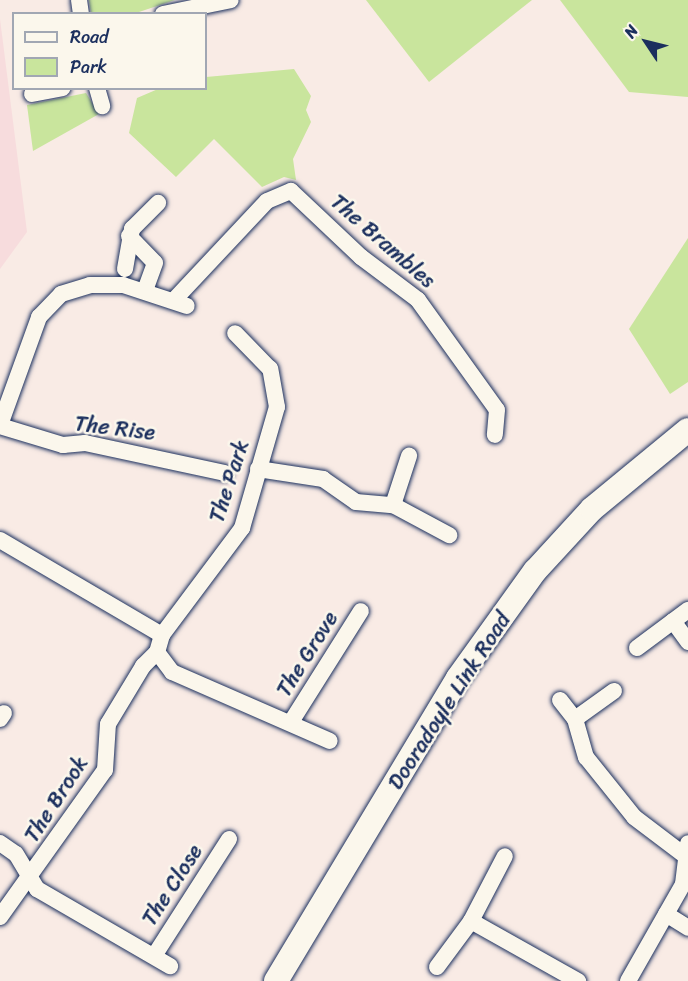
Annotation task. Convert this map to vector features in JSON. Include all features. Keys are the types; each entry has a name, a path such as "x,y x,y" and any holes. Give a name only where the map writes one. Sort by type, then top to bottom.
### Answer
{"main road":[{"name":"Dooradoyle Link Road","path":"276,981 458,678 535,571 592,509 684,433"}],"street":[{"path":"169,12 195,3 231,0"},
{"path":"32,94 52,90"},
{"path":"98,90 102,106"},
{"name":"The Brambles","path":"145,290 181,302 267,201 291,191 361,257 418,300 497,410 495,435"},
{"path":"125,269 129,236 158,203"},
{"path":"0,425 37,323 53,299 104,284 145,290 154,263 129,236"},
{"name":"The Park","path":"157,652 162,636 242,528 277,407 275,381 235,333"},
{"name":"The Rise","path":"0,425 63,445 86,443 225,473"},
{"path":"393,505 408,456"},
{"path":"258,469 324,479 356,502 393,505 449,535"},
{"path":"0,540 162,636"},
{"name":"The Grove","path":"291,722 361,610"},
{"path":"637,648 688,610"},
{"path":"673,621 688,642"},
{"path":"157,652 172,672 291,722 330,741"},
{"name":"The Brook","path":"0,917 105,770 108,724 142,666 157,652"},
{"path":"575,719 614,691"},
{"path":"560,700 575,719 586,757 627,808 685,848 685,876 628,981"},
{"name":"The Close","path":"154,956 229,839"},
{"path":"0,843 32,875 37,889 170,966"},
{"path":"437,968 471,921 506,856"},
{"path":"666,914 688,928"},
{"path":"471,921 578,981"}],"shaded area":[{"path":"0,19 27,232 0,269"}],"green space":[{"path":"89,0 175,0 139,12 91,12"},
{"path":"366,0 532,0 429,82"},
{"path":"560,0 688,0 688,97 629,92"},
{"path":"294,69 311,96 306,110 311,122 293,159 296,180 284,177 262,187 214,139 176,177 129,133 137,98 156,90 207,90 207,77"},
{"path":"86,93 99,114 33,151 27,105"},
{"path":"688,238 688,382 670,394 629,329"}]}
